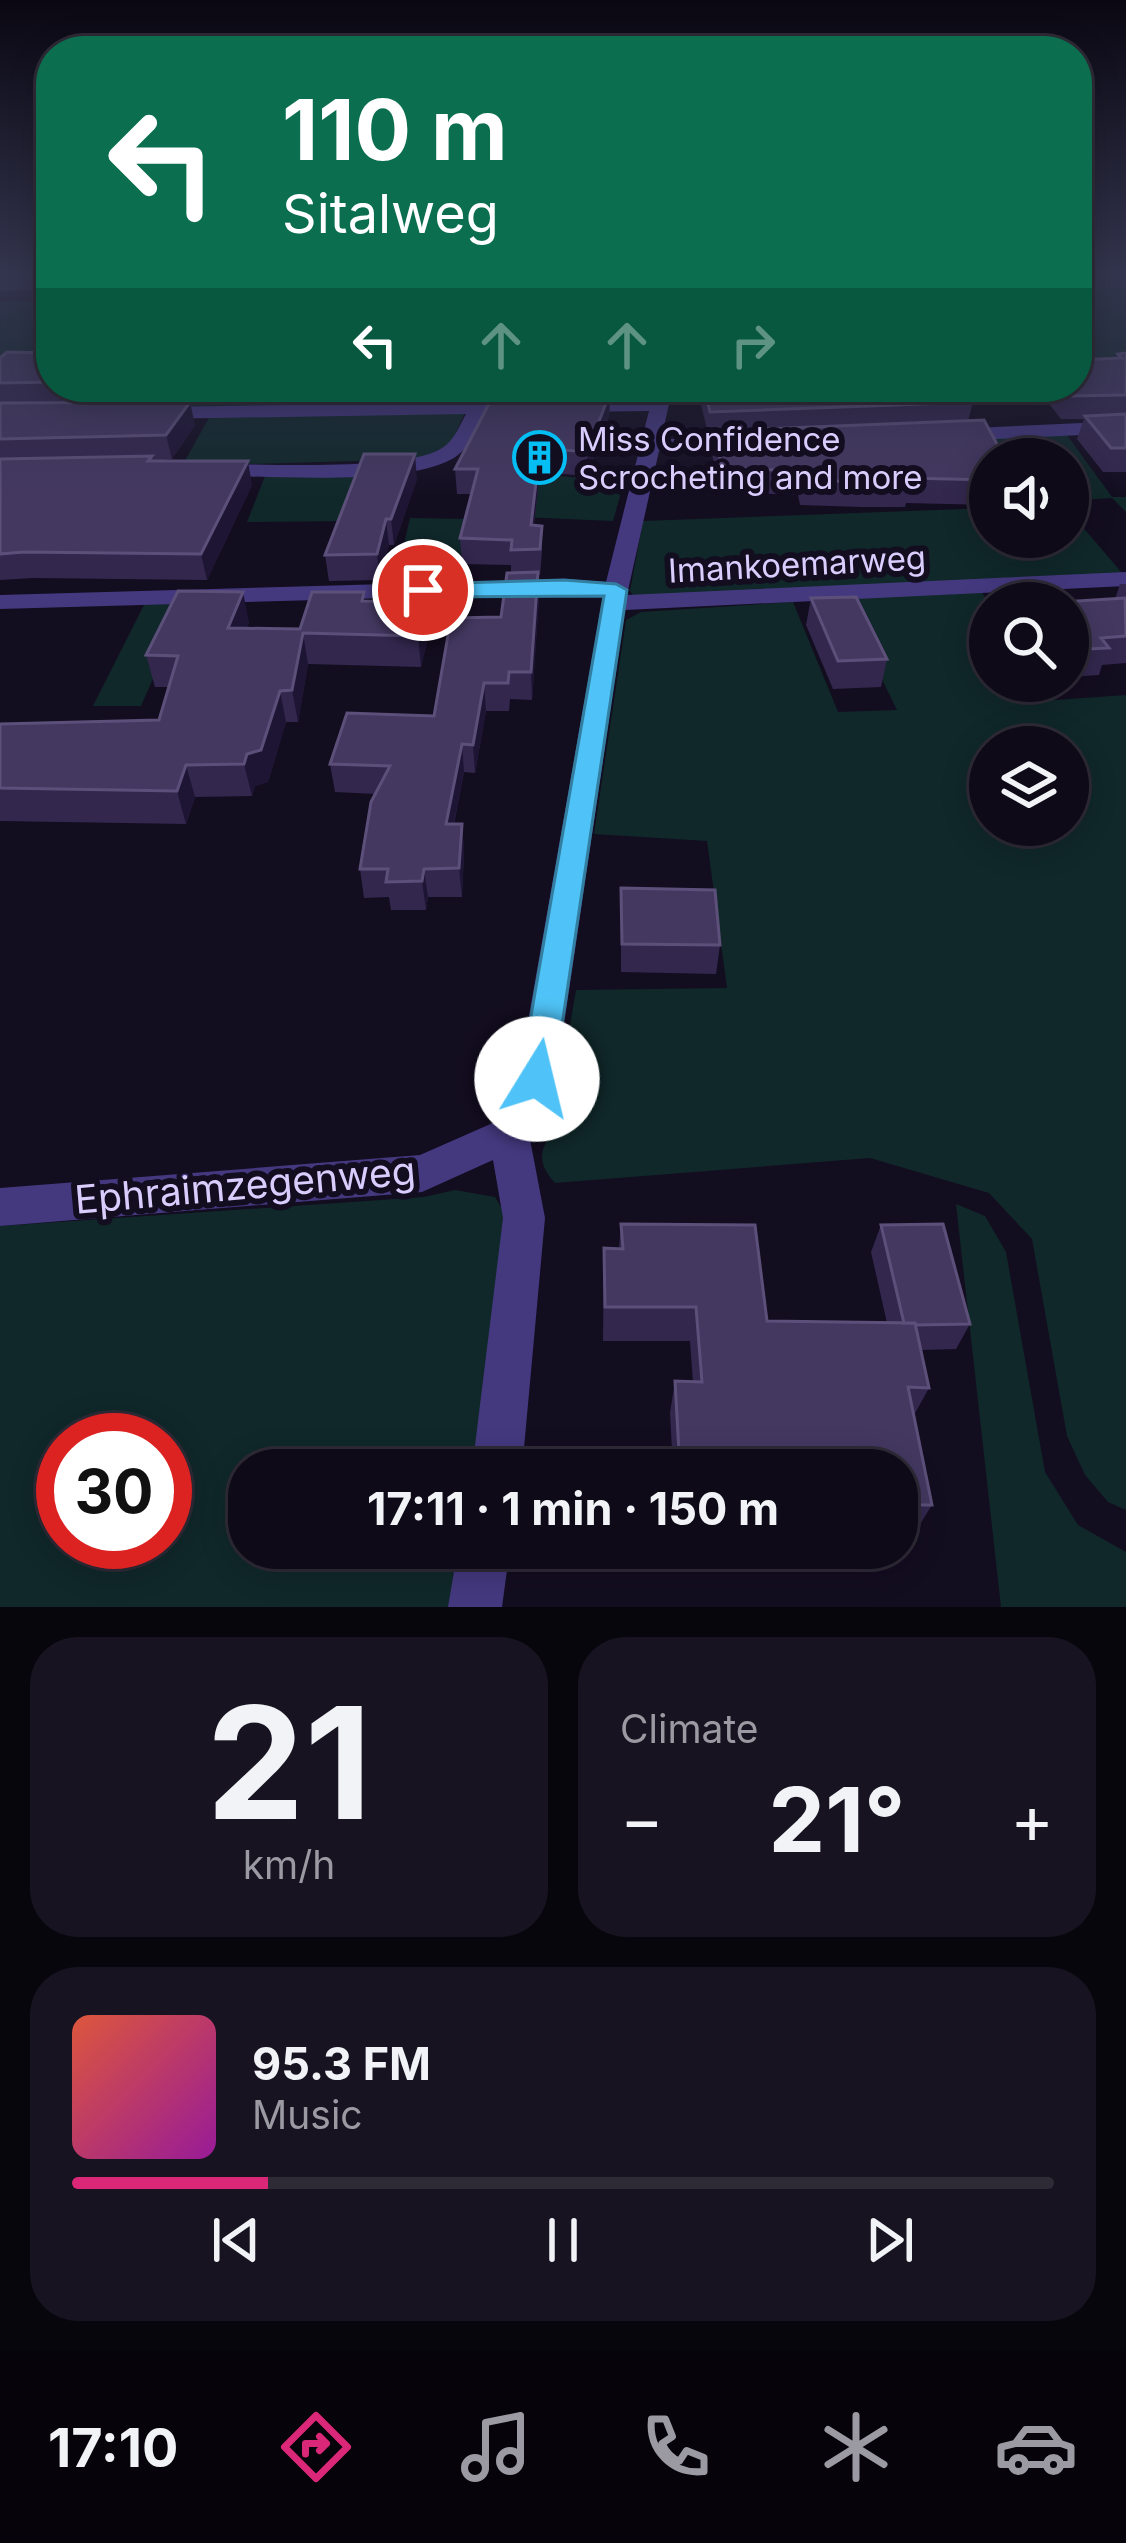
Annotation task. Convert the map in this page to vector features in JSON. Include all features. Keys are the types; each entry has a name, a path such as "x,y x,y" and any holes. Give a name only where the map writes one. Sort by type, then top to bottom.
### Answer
{"street":[{"path":"144,413 552,402"},
{"path":"499,1449 524,1218 509,1134 537,1079 615,597 660,402"},
{"path":"184,470 425,463 457,446 479,406"},
{"path":"919,437 1126,427"},
{"path":"649,445 781,444"},
{"name":"Imankoemarweg","path":"0,602 564,586 636,606 1126,579"},
{"name":"Ephraimzegenweg","path":"0,1207 422,1173 509,1134"},
{"path":"475,1607 481,1569"}],"green space":[{"path":"0,348 36,348 36,372 0,373"},
{"path":"1092,348 1126,348 1126,371 1092,376"},
{"path":"133,402 395,402 394,405 127,410"},
{"path":"465,412 450,446 425,459 182,466 210,416"},
{"path":"1067,435 1069,438 1004,438"},
{"path":"1089,465 1112,497 1126,497 1126,512 1112,498 1089,500"},
{"path":"484,469 624,482 613,521 470,515"},
{"path":"364,470 351,521 247,522 267,471"},
{"path":"969,509 969,558 1089,558 1089,534 1123,574 634,597 630,591 643,521"},
{"path":"410,518 468,519 455,582 395,583"},
{"path":"969,592 969,702 1089,702 1089,698 1126,695 1126,1510 1108,1502 1085,1475 1067,1436 1032,1239 989,1193 870,1158 555,1183 543,1165 576,990 727,988 707,841 594,834 626,620 641,612 793,602 838,712 897,710 842,598"},
{"path":"145,603 186,603 141,706 93,706"},
{"path":"455,1190 495,1197 504,1212 477,1449 228,1449 228,1569 457,1569 451,1607 0,1607 0,1226 424,1197"},
{"path":"956,1204 985,1216 1006,1252 1045,1472 1078,1525 1126,1552 1126,1607 1001,1607"}],"building":[{"path":"7,352 36,353 36,382 0,383 0,358"},
{"path":"1126,353 1126,395 1092,396 1092,359 1122,358 1118,354"},
{"path":"190,402 166,435 0,439 0,403"},
{"path":"490,402 606,402 587,452 540,448 531,525 542,526 540,549 511,550 512,540 460,538 478,469 455,469"},
{"path":"708,402 973,402 710,412"},
{"path":"1126,414 1126,448 1111,448 1085,416"},
{"path":"984,420 994,438 969,438 969,479 867,482 804,480 802,471 722,468 714,431"},
{"path":"364,454 415,454 391,519 386,519 377,554 325,555"},
{"path":"152,456 148,461 248,461 201,554 0,554 0,459"},
{"path":"538,572 531,672 509,672 508,683 484,683 473,745 462,744 446,824 462,824 459,868 424,869 422,881 386,882 388,869 360,869 371,802 390,766 330,764 347,713 434,716 451,618 501,617 507,573"},
{"path":"178,591 243,592 228,628 300,629 312,592 364,592 362,601 426,602 418,636 303,633 292,690 280,691 261,750 247,754 244,764 186,765 177,791 0,788 0,724 159,720 178,656 146,655"},
{"path":"856,597 887,659 838,661 811,598"},
{"path":"1125,598 1126,636 1101,638 1109,648 1089,649 1089,600"},
{"path":"621,888 715,890 720,945 622,944"},
{"path":"621,1224 755,1225 767,1321 915,1323 929,1388 908,1387 932,1505 918,1505 918,1449 679,1449 675,1381 702,1382 696,1307 605,1307 604,1248 623,1249"},
{"path":"943,1224 970,1324 904,1323 881,1225"}],"place":[{"name":"Miss Confidence Scrocheting and more","path":"539,458"}],"route":[{"path":"423,590 564,586 616,590 537,1079"}]}
